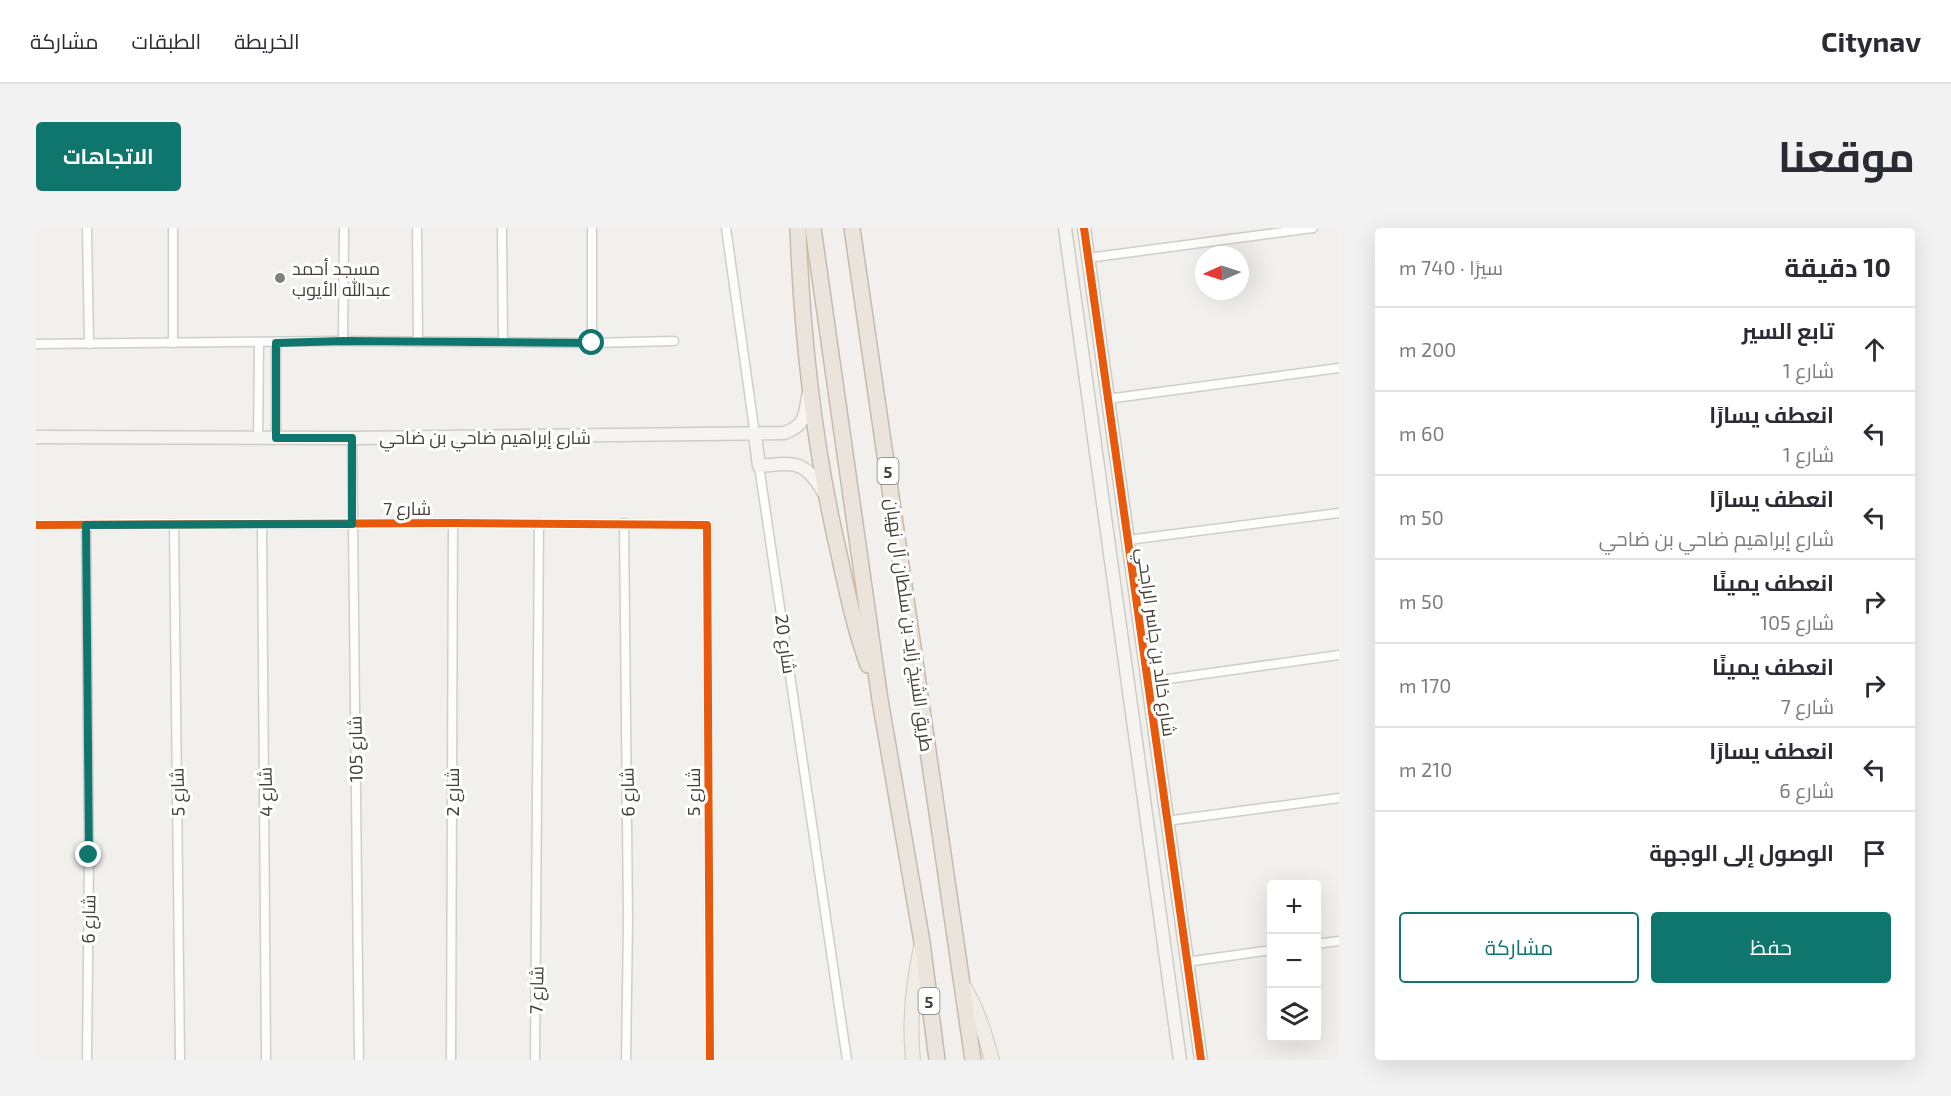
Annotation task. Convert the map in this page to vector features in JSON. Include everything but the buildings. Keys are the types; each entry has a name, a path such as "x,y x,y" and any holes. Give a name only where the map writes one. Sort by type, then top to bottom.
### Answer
{"highway":[{"path":"798,228 809,386 825,494 856,632 880,700"},
{"name":"5","path":"813,228 880,700 922,942 937,1060"},
{"name":"طريق الشيخ زايد بن سلطان آل نهيان","path":"852,228 973,1060"}],"main road":[{"path":"913,1060 911,1041 913,1001 922,942"},
{"name":"طريق الشيخ زايد بن سلطان آل نهيان","path":"963,986 974,1004 992,1060"}],"street":[{"path":"87,228 89,344"},
{"path":"173,228 173,343"},
{"path":"343,341 344,228"},
{"path":"417,228 418,342"},
{"path":"502,228 503,341"},
{"path":"592,228 592,343"},
{"name":"شارع 20","path":"726,228 847,1060"},
{"name":"شارع خالد بن جاسر الراجحي","path":"1065,228 1180,1060"},
{"name":"شارع خالد بن جاسر الراجحي","path":"1084,228 1201,1060"},
{"path":"1088,258 1313,228"},
{"path":"36,344 674,341"},
{"path":"258,438 259,343"},
{"path":"276,343 276,438"},
{"path":"1107,399 1339,368"},
{"name":"شارع إبراهيم ضاحي بن ضاحي","path":"36,437 352,438 755,435 784,433 800,426 807,406 809,386"},
{"name":"شارع 105","path":"352,438 359,1060"},
{"path":"759,466 798,465 814,475 825,494"},
{"path":"1128,540 1339,513"},
{"name":"شارع 2","path":"451,1060 453,523"},
{"name":"شارع 7","path":"536,1060 539,523"},
{"name":"شارع 7","path":"36,525 624,523 707,525"},
{"name":"شارع 6","path":"624,523 628,921 626,1060"},
{"name":"شارع 5","path":"174,524 180,1060"},
{"name":"شارع 6","path":"86,525 89,844 87,1060"},
{"name":"شارع 4","path":"262,525 266,1060"},
{"name":"شارع 5","path":"707,525 710,1060"},
{"path":"1115,594 1125,599 1135,594"},
{"path":"1120,628 1124,625 1140,626"},
{"path":"1147,681 1339,655"},
{"path":"1166,821 1339,798"},
{"path":"1321,943 1339,941"},
{"path":"1186,962 1267,951"}],"cycle path":[{"path":"1084,228 1201,1060"},
{"path":"36,525 453,523 707,525 710,1060"}],"place":[{"name":"مسجد أحمد عبدالله الأيوب","path":"280,278"}],"route":[{"path":"89,855 86,525 352,524 352,438 276,438 276,343 503,341 592,343"}]}
